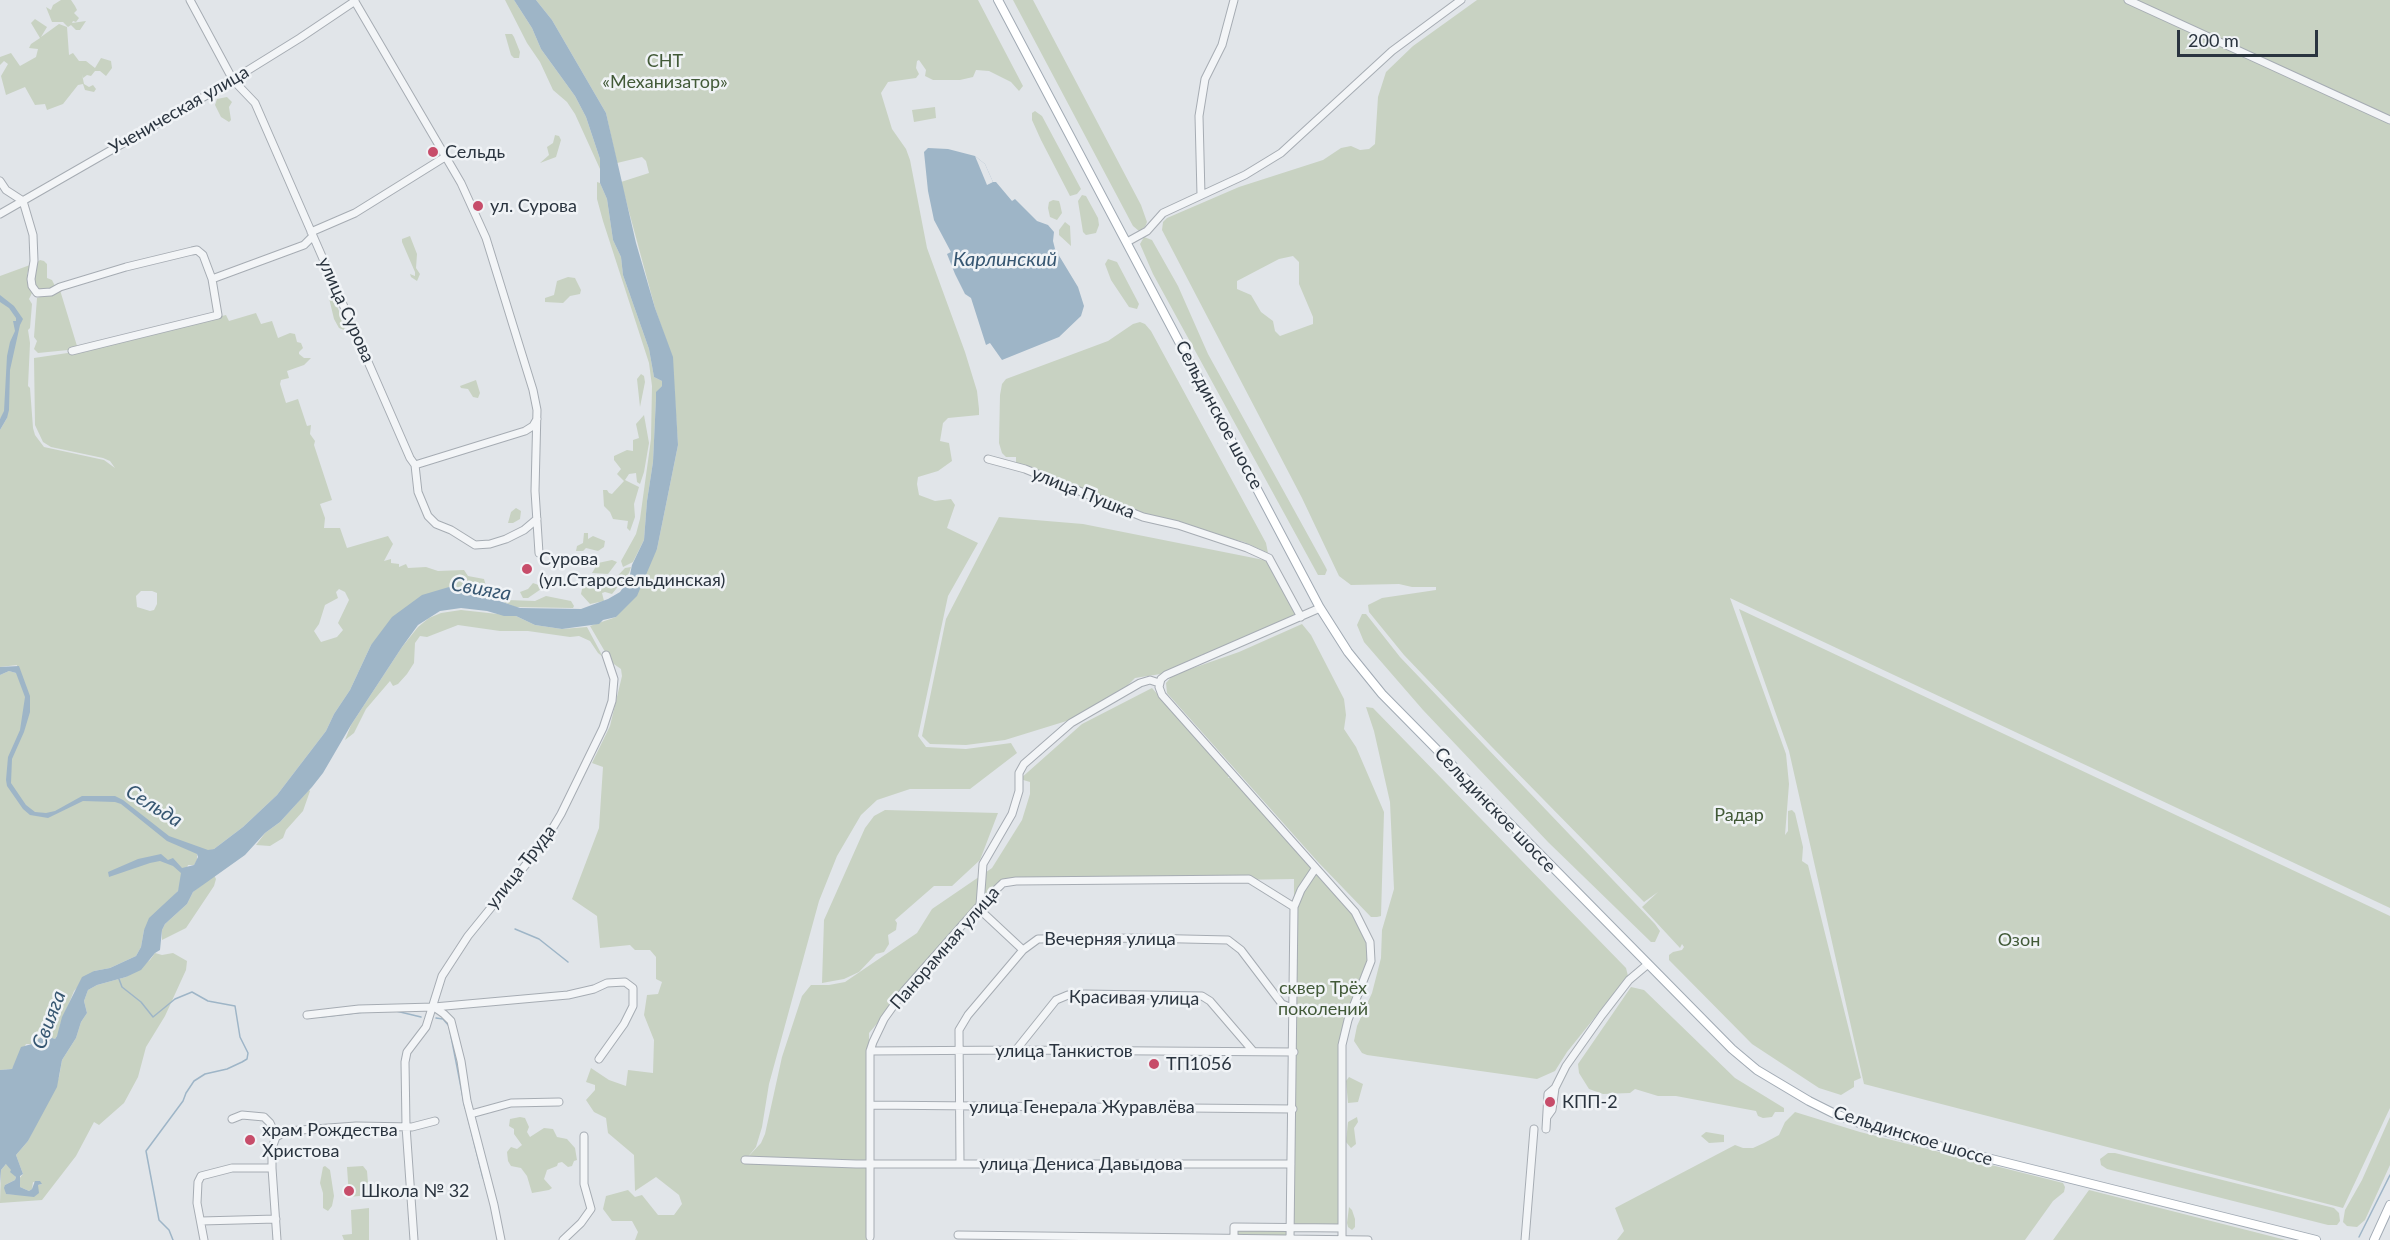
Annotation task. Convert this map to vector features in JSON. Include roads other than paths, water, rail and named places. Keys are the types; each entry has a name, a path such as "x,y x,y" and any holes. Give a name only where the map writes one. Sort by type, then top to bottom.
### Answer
{"main road":[{"name":"Сельдинское шоссе","path":"998,0 1320,608 1355,666 1456,771 1740,1056 1782,1086 1833,1113 1919,1141 2316,1240"},
{"path":"2374,1240 2390,1205"}],"street":[{"name":"улица Сурова","path":"190,0 233,80 255,103 415,465 418,492 428,516 469,544 482,545 506,539 524,530 537,519"},
{"path":"1201,195 1200,107 1205,80 1222,45 1234,0"},
{"path":"1127,242 1147,231 1163,213 1245,175 1281,153 1392,51 1461,0"},
{"path":"2128,0 2390,120"},
{"name":"Ученическая улица","path":"0,214 233,80 354,1"},
{"path":"354,1 471,201 486,238 533,390 537,418 535,491 539,553"},
{"path":"212,279 304,245 312,234 355,213 446,157"},
{"path":"0,181 6,190 23,201 33,235 32,286 37,293 51,292 82,280 192,251 201,252 212,279 218,304 219,312 214,316 72,351"},
{"path":"415,465 525,431 533,426 537,418"},
{"name":"улица Пушка","path":"988,459 1033,472 1143,517 1178,525 1247,548 1269,558 1302,617"},
{"path":"1320,608 1172,672 1159,683 1159,690 1355,912 1371,948 1370,965 1353,1005 1342,1045 1342,1240"},
{"name":"улица Труда","path":"406,1126 405,1062 407,1053 426,1027 442,976 474,927 548,837 603,728 614,692 613,670 606,655"},
{"path":"1023,950 979,907 983,864 1012,814 1019,791 1019,772 1024,764 1071,723 1140,683 1150,680 1159,683"},
{"path":"1290,1239 1294,907 1301,891 1316,869"},
{"name":"Панорамная улица","path":"870,1237 870,1051 884,1019 904,991 979,907 1007,881 1249,879 1294,907"},
{"name":"Вечерняя улица","path":"960,1164 959,1030 1023,950 1032,942 1046,938 1228,940 1241,950 1282,1004 1294,1010"},
{"path":"1546,1129 1548,1094 1556,1088 1566,1066 1602,1015 1629,980 1648,964"},
{"path":"307,1015 359,1009 434,1007 568,995 594,989 607,983 625,982 633,988 633,1006 624,1024 599,1059"},
{"name":"Красивая улица","path":"1016,1050 1056,1000 1068,994 1085,994 1202,996 1210,1001 1253,1051"},
{"path":"434,1007 451,1021 501,1240"},
{"name":"улица Танкистов","path":"870,1051 1294,1052"},
{"path":"471,1114 511,1103 559,1102"},
{"name":"улица Генерала Журавлёва","path":"870,1106 1293,1109"},
{"path":"232,1119 242,1115 264,1117 270,1123 276,1137 272,1149 272,1168 277,1240"},
{"path":"276,1137 287,1131 356,1126 412,1127 435,1121"},
{"path":"406,1126 414,1240"},
{"path":"1526,1240 1534,1129"},
{"path":"565,1239 591,1209 584,1184 584,1136"},
{"name":"улица Дениса Давыдова","path":"745,1160 871,1164 1291,1164"},
{"path":"204,1240 197,1203 198,1182 201,1176 232,1168 272,1168"},
{"path":"201,1221 276,1219"},
{"path":"1234,1239 1234,1227 1342,1228"},
{"path":"958,1235 1130,1239 1368,1240"}],"water":[{"path":"514,0 536,0 552,20 606,113 636,243 655,308 673,357 678,445 657,549 637,596 616,617 603,620 599,624 562,629 535,625 516,616 461,608 440,611 418,625 312,787 245,855 193,892 187,904 165,924 162,930 160,950 141,970 88,990 84,1001 87,1013 81,1022 76,1038 62,1060 57,1087 28,1141 16,1155 23,1174 20,1176 20,1187 29,1191 35,1181 40,1181 42,1184 38,1185 39,1193 34,1197 6,1194 5,1185 15,1180 16,1177 6,1164 1,1170 0,1184 0,1070 12,1069 21,1047 32,1044 44,1035 55,1039 62,1017 82,977 136,956 141,947 149,918 178,891 181,873 173,866 160,861 109,877 108,872 138,859 161,854 168,860 173,858 182,868 194,865 198,857 197,854 167,841 121,804 115,802 83,801 48,818 30,815 23,809 7,786 6,780 8,757 20,730 25,697 16,673 9,671 0,675 0,667 19,666 30,696 30,712 12,759 11,783 26,805 35,812 46,813 55,811 82,796 115,796 169,836 208,850 214,849 243,827 277,795 326,731 350,690 371,645 392,617 422,595 449,587 461,588 520,608 581,609 620,592 629,579 632,565 644,540 653,462 656,392 662,386 662,381 654,377 649,349 623,275 621,257 613,240 607,199 600,183 600,159 586,117 575,96 541,49 532,28"},
{"name":"Карлинский","path":"928,148 948,149 975,156 985,164 993,182 996,182 1012,201 1015,199 1037,221 1048,225 1054,232 1055,249 1078,287 1084,306 1081,316 1059,337 1002,360 990,343 986,345 971,298 965,294 955,274 947,254 951,252 934,220 924,152"},
{"path":"0,295 14,306 23,319 10,370 9,410 0,430 0,419 4,411 7,356 15,331 13,321 16,321 16,318 9,308 0,302"}],"waterway":[{"path":"515,929 539,939 568,962"},
{"path":"119,979 122,987 141,1002 153,1017 175,999 192,992 208,1001 235,1006 240,1037 248,1053 247,1059 242,1062 227,1069 205,1074 194,1081 183,1101 146,1151 159,1220 169,1230 173,1240"},
{"path":"396,1011 421,1017"},
{"path":"321,1017 364,1012"},
{"path":"436,1018 443,1019 449,1026 465,1108"},
{"path":"468,1118 483,1178"},
{"path":"2359,1237 2390,1175"}],"place":[{"name":"Сельдь","path":"433,152"},
{"name":"ул. Сурова","path":"478,206"},
{"name":"Сурова (ул.Старосельдинская)","path":"527,569"},
{"name":"ТП1056","path":"1154,1064"},
{"name":"КПП-2","path":"1550,1102"},
{"name":"храм Рождества Христова","path":"250,1140"},
{"name":"Школа № 32","path":"349,1191"}],"park label":[{"name":"СНТ «Механизатор»","path":"665,71"},
{"name":"Радар","path":"1739,815"},
{"name":"Озон","path":"2019,940"},
{"name":"сквер Трёх поколений","path":"1323,998"}],"water label":[{"name":"Свияга","path":"481,589"},
{"name":"Сельда","path":"154,806"},
{"name":"Свияга","path":"49,1020"}]}
